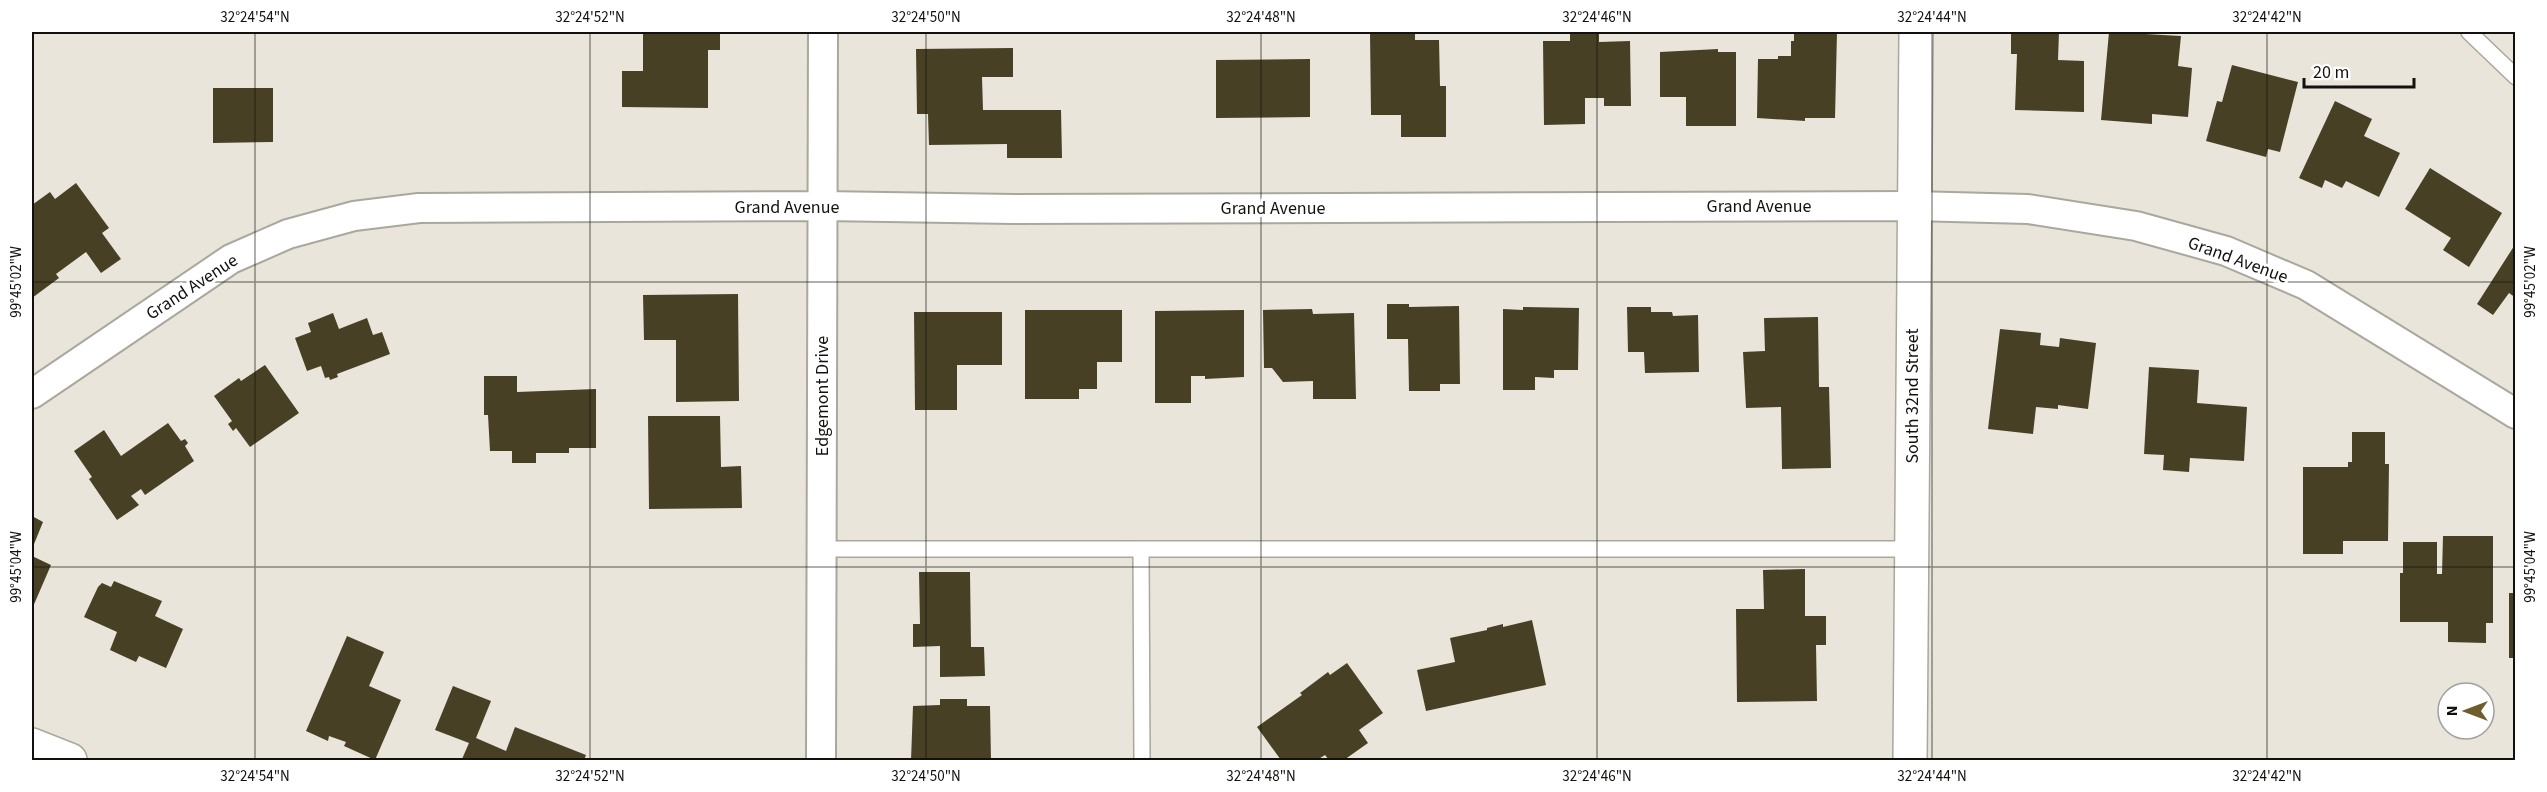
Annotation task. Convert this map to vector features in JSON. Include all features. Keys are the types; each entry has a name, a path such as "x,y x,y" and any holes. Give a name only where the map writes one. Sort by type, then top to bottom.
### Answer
{"street":[{"name":"Edgemont Drive","path":"821,760 823,32"},
{"name":"South 32nd Street","path":"1910,760 1916,32"},
{"name":"Grand Avenue","path":"32,394 231,259 288,234 354,216 419,208 823,206 1024,209 1913,206 2028,209 2136,226 2226,251 2306,285 2516,414"},
{"path":"32,745 70,760"}],"lane":[{"path":"2469,32 2516,77"},
{"path":"821,549 1912,549"},
{"path":"1141,549 1142,760"}],"building":[{"path":"643,32 720,32 720,50 708,50 708,108 622,107 622,71 643,71"},
{"path":"1370,32 1415,32 1415,40 1439,40 1440,86 1446,86 1446,137 1401,137 1401,115 1371,115"},
{"path":"1570,32 1599,32 1599,42 1630,41 1631,106 1604,106 1604,98 1585,98 1585,124 1544,125 1543,41 1570,41"},
{"path":"1794,32 1837,32 1835,118 1805,118 1805,121 1757,118 1758,59 1778,59 1778,56 1791,56 1791,41 1794,41"},
{"path":"2011,32 2059,32 2058,60 2084,61 2084,112 2015,110 2017,54 2011,54"},
{"path":"2109,32 2181,36 2178,66 2192,68 2188,117 2152,114 2152,124 2101,120"},
{"path":"1013,48 1013,77 982,77 983,110 1061,110 1062,158 1007,158 1007,144 929,145 928,114 917,114 916,49"},
{"path":"1718,49 1718,52 1736,52 1736,126 1686,126 1686,97 1660,97 1660,52"},
{"path":"1310,59 1310,117 1216,118 1216,60"},
{"path":"2232,65 2298,82 2280,152 2268,149 2266,157 2206,141 2217,101 2222,102"},
{"path":"213,88 273,88 273,142 213,143"},
{"path":"2335,101 2372,119 2364,136 2400,153 2379,197 2346,181 2342,188 2325,180 2322,188 2299,178"},
{"path":"2430,168 2502,213 2469,267 2443,250 2451,238 2405,209"},
{"path":"76,183 109,228 102,233 121,259 101,273 86,252 56,274 59,278 32,298 32,205 50,192 55,199"},
{"path":"2516,243 2516,298 2509,293 2493,315 2477,304"},
{"path":"738,294 739,401 676,402 676,340 644,340 643,295"},
{"path":"1387,304 1409,304 1409,307 1459,306 1460,384 1440,384 1440,391 1409,391 1408,339 1387,339"},
{"path":"1523,307 1579,308 1578,370 1554,370 1554,378 1535,377 1535,390 1503,390 1503,309 1523,310"},
{"path":"1627,307 1651,307 1651,312 1672,312 1673,316 1698,315 1699,372 1645,373 1644,352 1628,352"},
{"path":"1312,309 1313,314 1354,313 1356,399 1313,399 1313,381 1283,382 1272,368 1264,368 1263,310"},
{"path":"1025,310 1122,310 1122,362 1097,362 1097,389 1079,389 1079,399 1025,399"},
{"path":"1244,310 1244,377 1205,379 1205,376 1191,376 1191,403 1155,403 1155,311"},
{"path":"914,312 1002,312 1002,365 957,365 957,410 915,410"},
{"path":"333,313 339,329 367,318 373,335 382,332 390,354 337,374 338,377 330,380 329,377 325,378 321,366 307,371 295,338 311,332 308,323"},
{"path":"1818,317 1819,387 1829,387 1831,468 1782,469 1781,407 1746,408 1743,352 1765,351 1764,318"},
{"path":"2000,329 2041,333 2040,345 2059,347 2060,338 2096,343 2088,409 2058,405 2058,409 2036,407 2033,434 1988,429"},
{"path":"265,365 299,413 250,447 236,428 233,431 228,424 232,421 214,396 239,378 241,381"},
{"path":"2149,367 2199,370 2197,403 2247,407 2244,461 2190,458 2189,472 2163,470 2164,455 2144,454"},
{"path":"484,376 517,376 517,392 596,389 596,448 569,448 569,453 536,453 536,463 512,463 512,451 490,451 488,415 484,415"},
{"path":"648,416 720,416 721,467 741,466 742,508 649,509"},
{"path":"168,423 181,441 185,439 188,443 185,446 194,461 145,495 141,489 131,496 139,505 117,520 89,479 92,477 74,451 104,430 121,456"},
{"path":"2352,432 2385,432 2385,464 2389,464 2388,541 2343,541 2343,554 2303,554 2303,467 2348,467 2348,462 2352,462"},
{"path":"32,516 43,522 32,549"},
{"path":"2443,536 2493,536 2493,623 2486,623 2486,643 2448,642 2448,622 2400,622 2400,573 2403,573 2403,542 2437,542 2437,574 2442,574"},
{"path":"32,556 51,565 32,609"},
{"path":"1805,569 1805,616 1826,616 1826,645 1816,645 1817,701 1737,702 1736,609 1764,609 1763,570"},
{"path":"919,572 970,572 971,647 984,647 985,676 940,677 940,646 913,647 913,624 920,624"},
{"path":"114,581 162,601 155,616 183,629 166,668 139,656 136,662 110,650 117,632 84,617 98,587 102,583 111,587"},
{"path":"2509,593 2516,593 2516,658 2509,658"},
{"path":"1532,620 1546,685 1426,711 1417,670 1455,662 1450,638 1503,624 1503,627"},
{"path":"347,636 384,652 369,686 401,700 375,760 344,746 346,742 329,736 328,741 306,731"},
{"path":"1347,663 1383,713 1359,730 1368,743 1344,760 1329,760 1325,755 1317,760 1281,760 1257,727 1302,695 1300,693 1328,672 1330,675"},
{"path":"453,686 491,701 476,738 506,751 515,727 586,755 584,760 462,759 469,743 435,730"},
{"path":"940,699 967,699 967,706 990,706 991,760 911,760 913,706 940,705"}]}
